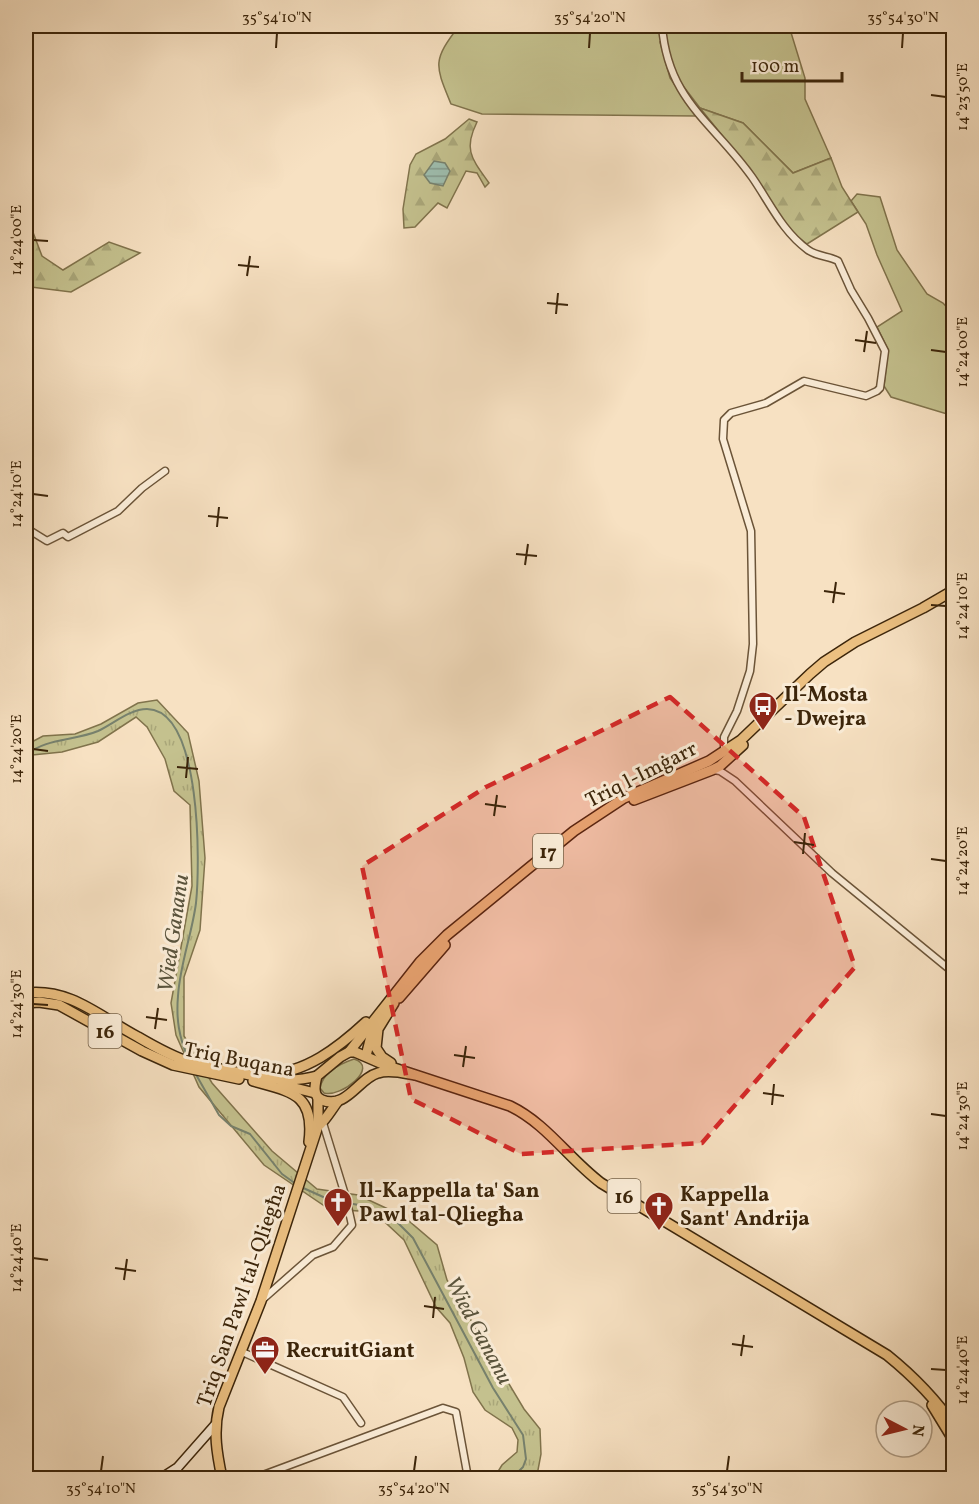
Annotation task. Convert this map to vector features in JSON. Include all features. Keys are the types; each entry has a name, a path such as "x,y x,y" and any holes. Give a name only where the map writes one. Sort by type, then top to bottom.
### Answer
{"main road":[{"name":"Triq l-Imġarr","path":"368,1058 376,1025 451,938 578,835 626,803 712,770 724,755 824,662 855,642 954,590"},
{"name":"Triq l-Imġarr","path":"349,1052 420,962 456,927 591,818 624,798 724,755 746,742 827,666 857,647 954,596"},
{"path":"238,1073 287,1072 304,1067 320,1058 370,1019 420,962"},
{"name":"Triq Buqana","path":"26,993 46,992 77,1001 139,1038 193,1063 287,1081 317,1076"},
{"name":"Triq Buqana","path":"26,1003 59,1005 142,1052 184,1069 287,1086 317,1096"},
{"path":"394,1003 378,1029 376,1048 382,1057 415,1075"},
{"name":"16","path":"317,1076 340,1057 349,1052 355,1052 415,1075 510,1106 528,1116 552,1135 578,1163 601,1182 887,1355 909,1373 941,1406 954,1426"},
{"path":"368,1058 372,1066 372,1076"},
{"name":"16","path":"372,1076 383,1072 415,1075"},
{"name":"Triq San Pawl tal-Qliegħa","path":"317,1076 320,1125"},
{"name":"Triq San Pawl tal-Qliegħa","path":"222,1479 215,1425 219,1407 261,1301 306,1162 326,1115 338,1101 372,1076"},
{"path":"253,1081 297,1096 306,1106 310,1116 306,1162"},
{"name":"16","path":"317,1096 326,1101 338,1101"},
{"name":"16","path":"834,1323 894,1367 919,1390 936,1410 954,1441"}],"street":[{"path":"663,26 667,57 677,84 700,118 752,177 784,227 811,252 838,261 885,353 879,390 870,395 866,396 805,381 765,403 731,413 724,420 723,439 751,531 753,644 750,670 737,711 724,737 725,775"},
{"path":"26,528 47,541 63,533 68,537 118,511 142,488 165,471"},
{"path":"712,770 735,781 832,873 954,973"},
{"path":"261,1301 313,1255 333,1247 352,1225 346,1198 320,1125"},
{"path":"240,1351 343,1397 361,1423"},
{"path":"255,1479 443,1408 456,1412 468,1479"},
{"path":"161,1479 178,1467 215,1425"}],"highlighted area":[{"path":"670,697 804,817 855,967 702,1143 521,1154 411,1099 362,866 486,787"}],"green space":[{"path":"459,26 660,26 662,42 660,42 670,78 696,116 482,114 451,104 439,71 439,63 444,47"},
{"path":"664,26 789,26 805,78 805,99 831,158 793,173 743,123 700,108 677,78 667,48"},
{"path":"700,108 743,123 793,173 831,158 842,187 858,212 807,244 783,225 750,170"},
{"path":"469,119 477,122 471,140 471,154 489,183 485,187 477,173 466,171 447,208 438,203 415,227 404,228 403,209 410,165 416,154 445,139"},
{"path":"857,194 880,197 897,250 927,294 943,303 953,314 953,412 947,414 891,397 884,386 888,350 877,327 902,311 866,224 851,201"},
{"path":"26,214 42,256 63,270 109,242 140,253 71,292 31,287 26,289"},
{"path":"157,700 188,733 199,781 205,858 200,930 184,977 184,1036 212,1083 272,1151 317,1189 358,1195 403,1216 437,1245 447,1280 524,1409 540,1429 541,1454 538,1470 533,1478 494,1478 502,1465 517,1452 518,1440 512,1428 485,1410 473,1392 464,1358 450,1323 436,1307 404,1240 374,1212 329,1209 264,1165 199,1087 176,1035 171,1003 192,886 190,805 174,791 165,759 147,727 136,717 98,742 62,752 32,755 26,761 26,745 43,736 75,734 101,724 138,703"},
{"path":"354,1059 361,1063 363,1068 355,1081 340,1091 324,1093 320,1088 324,1077 337,1066"}],"shaded area":[{"path":"434,161 445,163 450,171 443,186 430,183 424,175"}],"waterway":[{"name":"Wied Gananu","path":"26,755 42,745 98,731 128,714 147,709 165,716 178,734 188,761 194,792 198,857 196,903 181,972 177,1004 182,1043 188,1058"},
{"name":"Wied Gananu","path":"194,1071 219,1115 231,1126 250,1134 282,1174 296,1184"},
{"name":"Wied Gananu","path":"301,1187 330,1200 359,1205 382,1214 398,1223 413,1238 493,1388 523,1435 526,1459 523,1467 512,1478"}],"place":[{"name":"Il-Mosta - Dwejra","path":"763,732"},
{"name":"Il-Kappella ta' San Pawl tal-Qliegħa","path":"338,1228"},
{"name":"Kappella Sant' Andrija","path":"659,1232"},
{"name":"RecruitGiant","path":"265,1376"}]}
